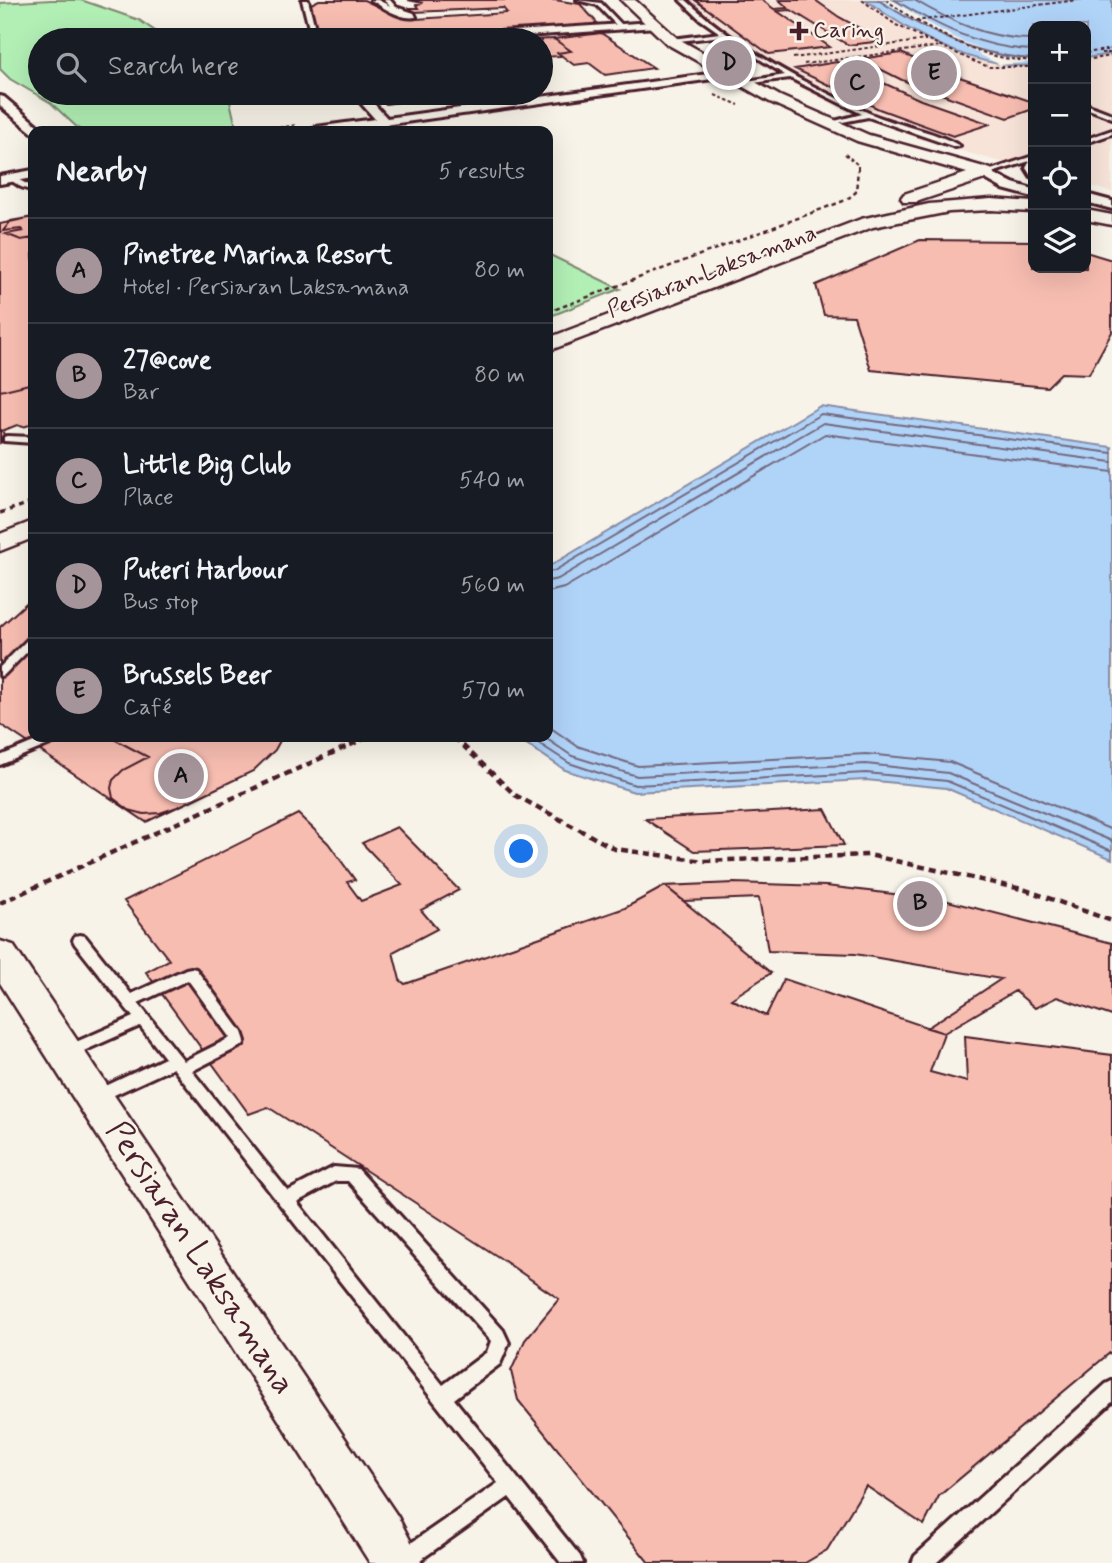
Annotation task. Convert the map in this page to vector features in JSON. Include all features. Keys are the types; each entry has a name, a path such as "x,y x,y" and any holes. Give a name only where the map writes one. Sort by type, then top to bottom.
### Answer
{"street":[{"path":"626,0 672,41 829,124 863,138 1028,184"},
{"path":"553,31 621,27 648,21"},
{"path":"553,98 730,74"},
{"path":"0,100 32,126"},
{"path":"369,105 384,122"},
{"path":"354,126 505,105"},
{"path":"863,138 885,151 902,175 899,189 877,210"},
{"path":"985,173 1008,186 1028,192"},
{"name":"Persiaran Laksamana","path":"553,332 877,210 985,173"},
{"path":"5,179 28,174"},
{"path":"946,186 967,194 979,205"},
{"path":"1091,199 1112,205"},
{"path":"553,343 867,223 907,212 979,205 1028,207"},
{"path":"1089,210 1112,218"},
{"path":"1091,216 1112,218"},
{"path":"0,536 28,529"},
{"path":"0,543 28,530"},
{"path":"0,556 28,544"},
{"name":"Persiaran Laksamana","path":"0,954 398,1563"}],"lane":[{"path":"305,0 312,28"},
{"path":"374,0 404,16 413,17 412,14 394,8 387,0"},
{"path":"580,0 599,4 621,27"},
{"path":"683,0 726,34 791,76 868,115 957,146"},
{"path":"672,41 726,34"},
{"path":"747,83 791,76"},
{"path":"1091,108 1112,116"},
{"path":"829,124 868,115"},
{"path":"1091,139 1112,132"},
{"path":"985,173 1028,161"},
{"path":"5,179 28,188"},
{"path":"7,439 28,440"},
{"path":"0,673 28,645"},
{"path":"0,761 44,742"},
{"path":"80,940 573,1563"},
{"path":"94,1097 238,1041 191,973 128,1001"},
{"path":"65,1053 142,1019"},
{"path":"286,1200 334,1174 352,1174 497,1336 500,1343 494,1357 442,1397"},
{"path":"922,1563 1112,1390"},
{"path":"398,1563 511,1485"}],"path":[{"path":"862,0 896,25 989,67 1028,67"},
{"path":"886,0 916,21 955,41 1013,63 1028,61"},
{"path":"916,21 1077,0"},
{"path":"764,60 928,40"},
{"path":"776,68 941,46"},
{"path":"1091,53 1112,52"},
{"path":"1091,58 1112,52"},
{"path":"714,94 739,105"},
{"path":"553,310 820,211 856,194 860,187 858,165 841,150"},
{"path":"0,513 28,504"},
{"path":"0,903 357,742"},
{"path":"459,742 515,795 615,849 704,861 869,855 1026,890 1112,921"}],"shaded area":[{"path":"675,0 866,0 905,25 964,55 1000,65 1028,65 1028,170 923,140 852,113 798,87 756,62"},
{"path":"1112,54 1112,192 1091,186 1091,57"}],"green space":[{"path":"81,0 139,20 151,28 28,28 28,90 10,79 0,69 0,3"},
{"path":"53,105 231,105 236,126 76,126"},
{"path":"553,256 620,289 553,315"}],"water":[{"path":"866,0 1112,0 1112,54 1091,57 1091,21 1028,21 1028,65 989,62 967,56 923,37"},
{"path":"820,406 1112,447 1112,859 946,788 866,780 634,792 565,770 523,742 553,742 553,564"}],"pier":[{"path":"883,0 892,0 961,41 1007,58 1028,59 1028,62 1000,65 914,21"}],"building":[{"path":"319,0 364,0 398,16 416,19 507,13 503,8 414,12 410,8 418,8 416,5 423,3 408,0 555,0 580,4 599,25 553,28 314,28 309,5"},
{"path":"695,0 762,0 774,9 788,8 779,0 815,0 839,17 883,41 848,45 791,10 777,11 830,47 769,54"},
{"path":"601,33 654,68 605,75 589,63 574,65 558,53 571,51 554,39"},
{"path":"553,39 571,51 558,53 562,56 553,56"},
{"path":"901,53 942,71 1028,100 1028,111 1008,118 902,80 860,59"},
{"path":"837,62 921,100 990,124 953,136 879,109 795,69"},
{"path":"28,218 28,239 21,240 6,234 23,231 21,229 3,231 11,221"},
{"path":"28,218 28,426 17,425 2,431 7,439 0,443 0,224"},
{"path":"920,240 1028,241 1028,273 1091,273 1091,254 1112,260 1112,332 1089,374 1061,373 1047,387 871,370 854,316 824,315 816,285"},
{"path":"28,384 28,426 17,425 2,431 7,439 0,443 0,391"},
{"path":"28,602 28,742 279,742 275,750 253,771 146,822 0,724 0,627"},
{"path":"120,742 279,742 275,750 253,771 180,806 160,813 144,814 129,810 113,798 111,788 113,780 123,770 148,757"},
{"path":"825,809 844,845 694,851 645,819"},
{"path":"298,814 328,843 355,880 347,882 361,901 402,885 362,843 397,827 459,890 421,910 437,929 393,952 400,980 405,984 625,908 665,886 771,973 731,999 766,1016 784,979 944,1033 930,1072 967,1082 965,1036 1112,1055 1112,1351 939,1496 924,1525 866,1486 827,1550 805,1563 649,1563 518,1400 511,1371 525,1340 559,1299 268,1107 249,1114 146,972 169,960 124,901"},
{"path":"734,883 826,886 944,900 1112,943 1112,1016 1057,997 1035,1008 1015,991 944,1033 927,1028 1001,979 855,954 768,951 759,898 684,901 665,886"}],"place":[{"name":"Caring","path":"799,31"},
{"name":"Puteri Harbour","path":"729,63"},
{"name":"Brussels Beer","path":"934,73"},
{"name":"Little Big Club","path":"857,83"},
{"name":"Pinetree Marina Resort","path":"181,776"},
{"name":"27@cove","path":"920,904"}]}
